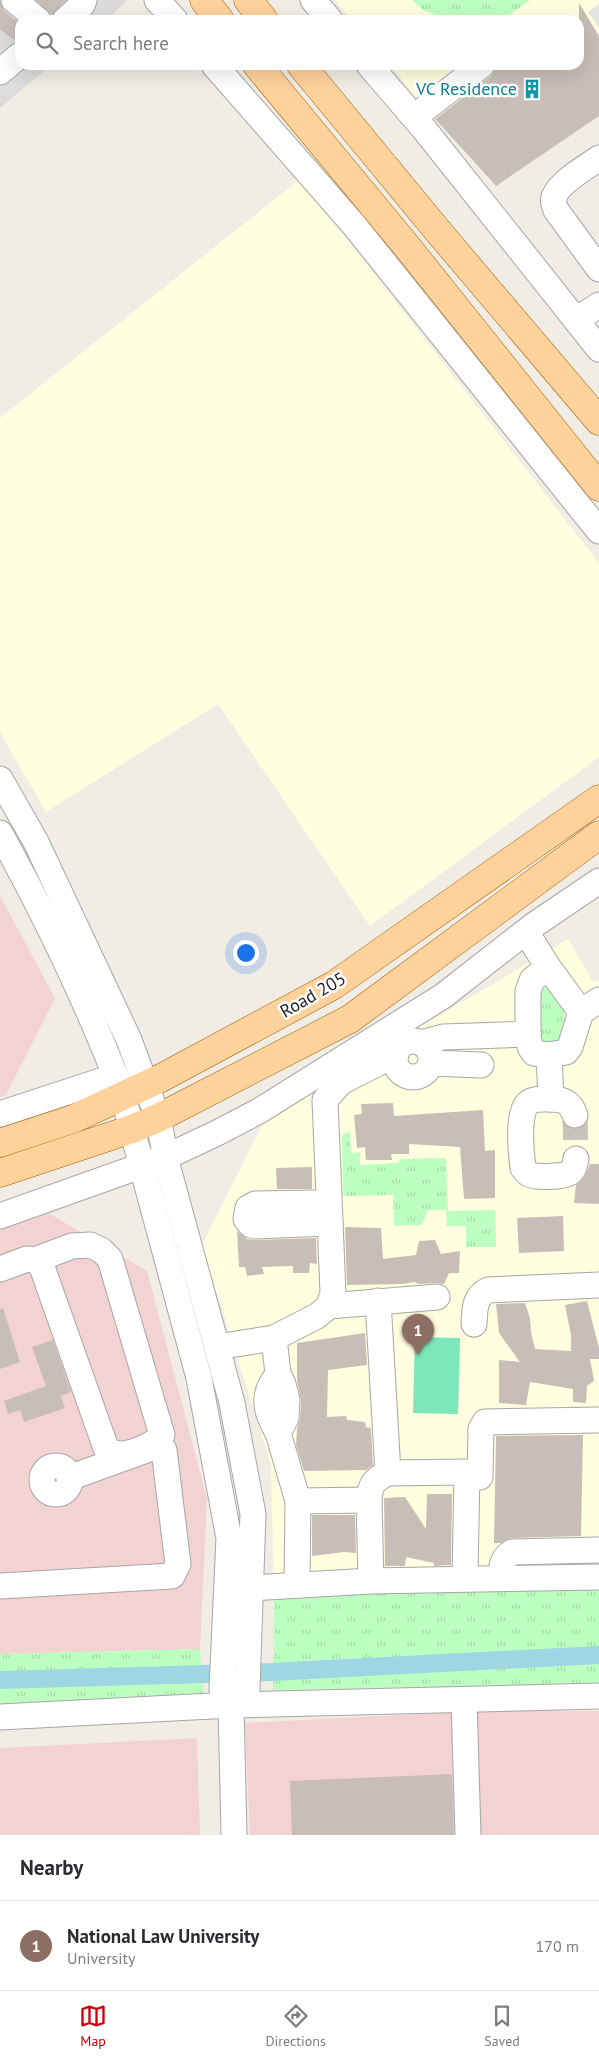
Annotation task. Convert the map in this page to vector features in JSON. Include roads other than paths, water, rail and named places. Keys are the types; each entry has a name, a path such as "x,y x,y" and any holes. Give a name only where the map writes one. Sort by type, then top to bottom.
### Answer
{"main road":[{"path":"204,0 216,15"},
{"path":"248,0 260,15"},
{"path":"262,70 409,249 599,487"},
{"path":"305,70 599,421"},
{"name":"Road 205","path":"0,1143 73,1119 128,1086 334,985 599,799"},
{"name":"Road 205","path":"0,1173 132,1129 158,1118 350,1019 599,835"}],"street":[{"path":"14,0 32,15"},
{"path":"71,15 82,5 84,0"},
{"path":"157,0 170,15"},
{"path":"313,0 326,15"},
{"path":"218,70 354,225 599,530"},
{"path":"373,70 598,346"},
{"path":"414,118 476,70"},
{"path":"257,115 282,95"},
{"path":"599,158 559,188 554,195 553,202 556,210 599,269"},
{"path":"576,320 599,305"},
{"path":"0,779 36,842 129,1040 128,1086 132,1129 199,1378 228,1538 224,1652 233,1694 234,1835"},
{"path":"0,832 36,898 128,1086 158,1118 166,1157 232,1403 253,1514 248,1648 233,1694"},
{"path":"0,1216 166,1157 259,1111 443,996 526,932 599,881"},
{"path":"526,932 548,967 590,1006 570,1047 566,1052 559,1055 534,1053 530,1046 528,1034 528,991 532,980 548,967"},
{"path":"426,1053 443,1037 528,1034"},
{"path":"217,1347 274,1338 317,1316 329,1306 333,1293 325,1100 341,1082 396,1054 399,1070 409,1076 420,1076 428,1068 426,1053"},
{"path":"426,1053 481,1066"},
{"path":"549,1055 551,1099"},
{"path":"0,1114 128,1086"},
{"path":"575,1115 568,1103 560,1099 537,1100 529,1102 523,1110 521,1120 523,1168 529,1174 535,1176 569,1173 574,1168 576,1159"},
{"path":"315,1203 255,1204 248,1208 246,1219 251,1225 255,1226 330,1224"},
{"path":"0,1269 27,1259 35,1260 72,1246 90,1245 101,1250 110,1259 162,1435 155,1443 119,1454 111,1452 106,1448 42,1267 35,1260"},
{"path":"474,1324 477,1299 488,1290 599,1285"},
{"path":"329,1306 437,1297"},
{"path":"378,1301 388,1473"},
{"path":"274,1338 278,1374 287,1400 286,1418 278,1433 298,1501 297,1585"},
{"path":"480,1477 480,1429 485,1422 599,1420"},
{"path":"0,1586 172,1576 178,1564 164,1450 160,1445 69,1478"},
{"path":"371,1581 370,1487 373,1482 388,1473 467,1472 465,1578"},
{"path":"298,1501 369,1500"},
{"path":"500,1578 504,1558 512,1552 599,1550"},
{"path":"250,1588 465,1578 599,1577"},
{"path":"0,1718 233,1694 464,1700 599,1696"},
{"path":"464,1700 468,1835"}],"waterway":[{"path":"0,1680 271,1672 599,1655"}],"tunnel":[{"path":"575,1115 576,1159"}],"place":[{"name":"VC Residence","path":"532,89"},
{"name":"National Law University","path":"418,1355"}]}
